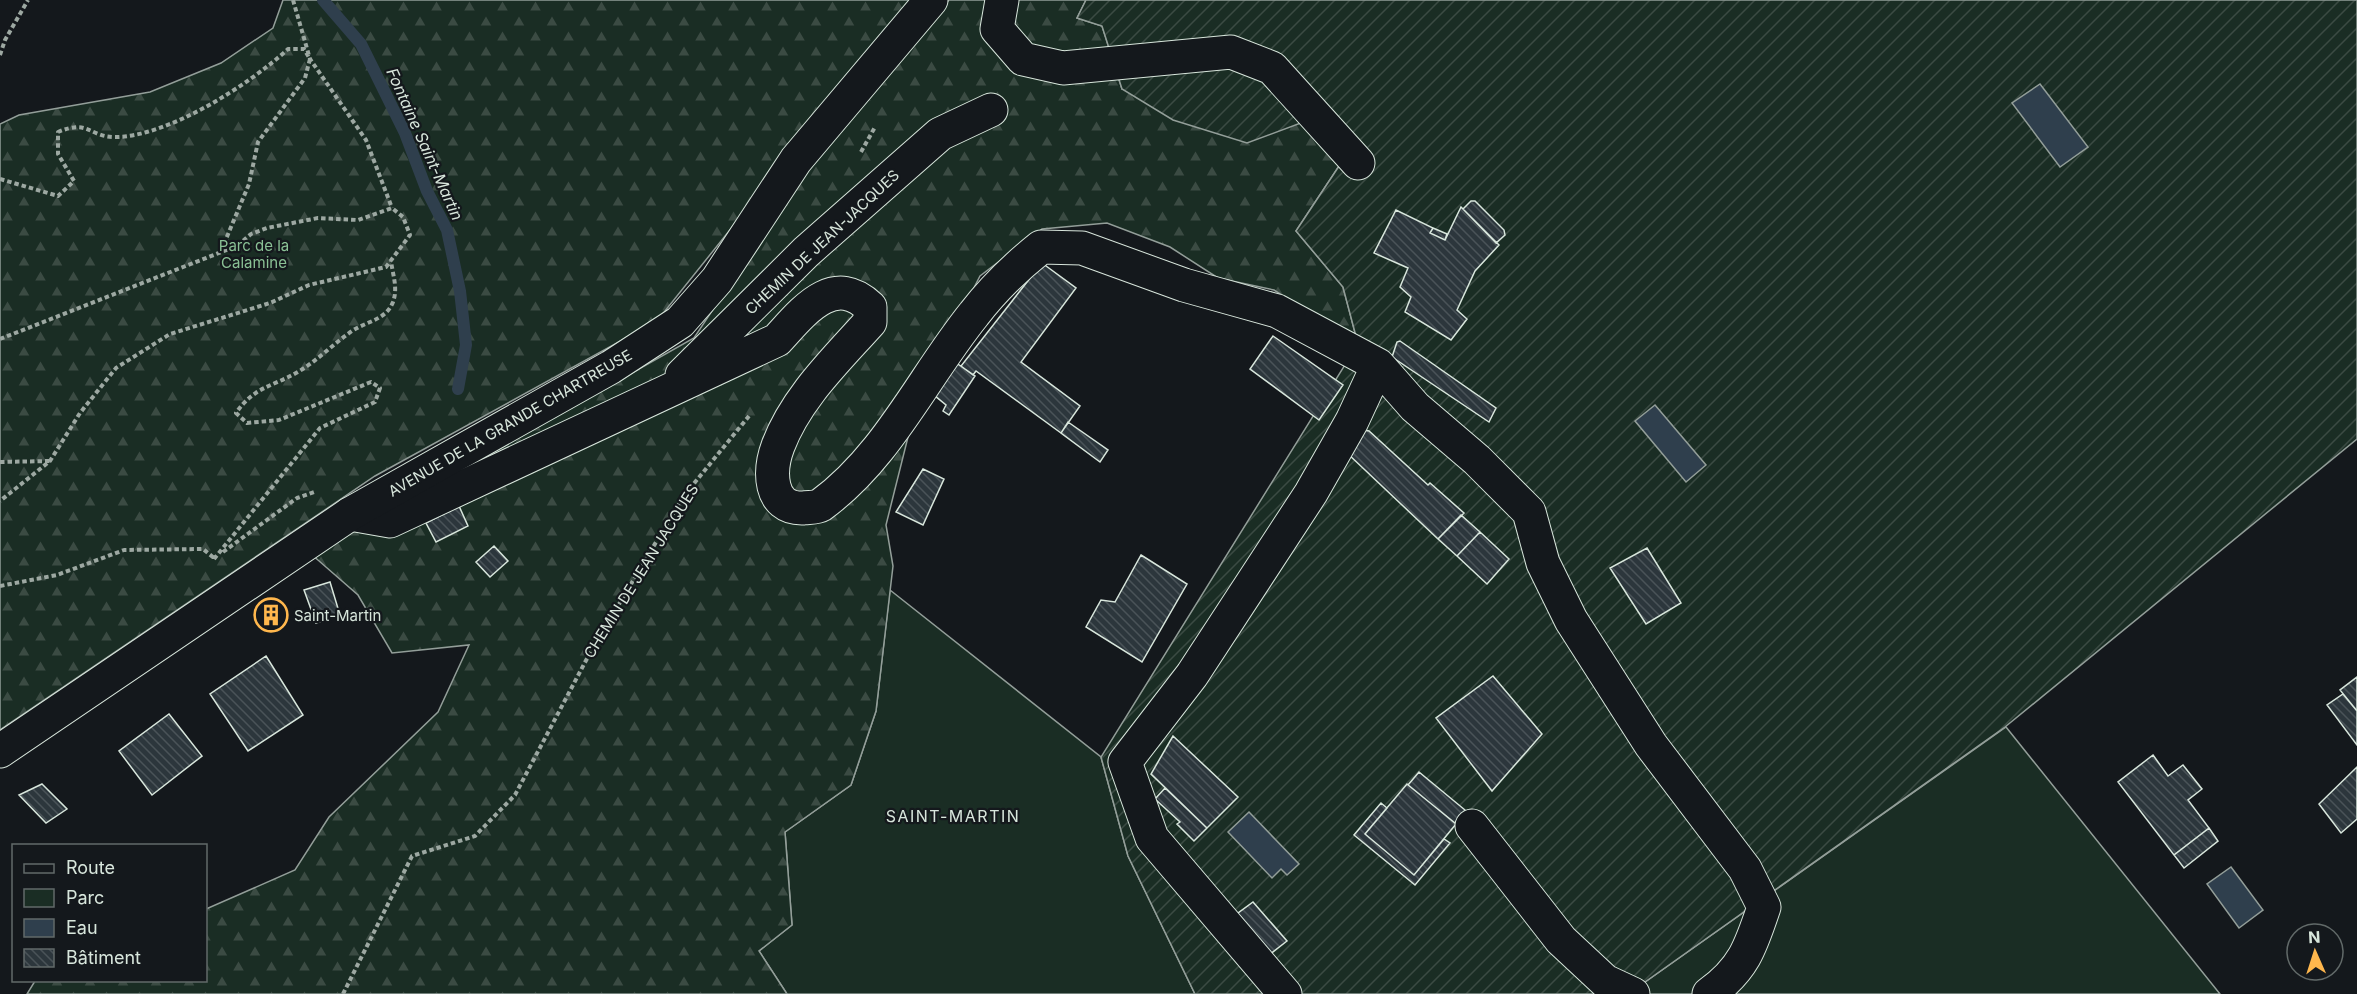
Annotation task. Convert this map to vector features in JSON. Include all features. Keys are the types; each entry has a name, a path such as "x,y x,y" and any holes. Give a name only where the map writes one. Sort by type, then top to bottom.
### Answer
{"street":[{"name":"AVENUE DE LA GRANDE CHARTREUSE","path":"0,751 350,514 611,367 680,322 717,280 796,160 931,0"},
{"path":"1002,0 997,29 1023,60 1063,68 1231,52 1272,68 1358,163"},
{"name":"CHEMIN DE JEAN-JACQUES","path":"666,392 806,252 939,134 991,110"},
{"path":"350,514 390,521 777,340 811,303 838,292 858,295 870,307 870,322 794,412 777,448 771,481 779,498 794,508 818,507 861,469 906,411 973,314 1011,271 1041,247 1082,248 1184,285 1277,311 1378,365 1415,407 1477,460 1528,512 1544,563 1576,630 1651,745 1745,870 1764,907 1750,950 1729,980 1709,994"},
{"path":"1285,994 1152,838 1125,762 1192,675 1311,493 1352,421 1378,365"},
{"path":"1472,826 1561,940 1605,981 1633,994"}],"path":[{"path":"0,55 5,40 28,0"},
{"path":"237,246 228,245 226,239 249,184 258,142 305,78 310,58 293,0"},
{"path":"0,179 58,196 74,181 58,154 58,132 74,125 114,137 167,126 236,90 267,69 288,49 304,49 366,140 392,208 404,217 410,235 386,267 309,285 270,303 170,334 116,368 80,413 50,461 0,501"},
{"path":"0,339 237,246 251,234 267,228 318,218 358,220 392,208"},
{"path":"214,559 320,428 375,402 380,388 372,382 279,420 247,423 236,413 246,399 268,384 296,373 354,330 385,315 393,302 397,286 391,261"},
{"name":"CHEMIN DE JEAN JACQUES","path":"343,994 412,856 475,836 515,795 591,651 683,497 754,409"},
{"path":"0,462 50,461"},
{"path":"214,559 297,498 331,484 350,514"},
{"path":"0,586 57,575 124,550 203,549 214,559"}],"green space":[{"name":"Parc de la Calamine","path":"283,0 914,0 657,321 375,476 0,730 0,124 19,115 150,92 221,63 273,28"},
{"path":"949,0 1086,0 1077,18 1102,26 1122,89 1333,111 1355,142 1296,231 1343,287 1358,344 1274,290 1218,278 1170,247 1107,223 1042,229 980,276 918,397 886,525 893,566 876,711 851,785 785,832 792,925 759,951 787,994 27,994 34,982 207,982 207,909 295,870 329,817 438,712 469,645 392,653 358,595 311,554 694,338 814,158"},
{"path":"1086,0 2357,0 2357,439 2005,727 1628,994 1195,994 1128,856 1101,757 1358,344 1343,287 1296,231 1355,142 1333,111 1247,143 1173,120 1122,89 1102,26 1077,18"},
{"path":"890,590 1101,757 1128,856 1195,994 787,994 759,951 792,925 785,832 851,785 876,711"},
{"path":"2006,727 2220,994 1628,994"}],"water":[{"path":"2040,84 2088,147 2060,167 2012,103"},
{"path":"1655,405 1706,465 1686,482 1635,421"},
{"path":"1249,812 1299,864 1287,875 1281,869 1272,878 1228,832"},
{"path":"2231,867 2263,910 2239,928 2207,884"}],"building":[{"path":"1471,201 1475,201 1504,230 1505,235 1496,243 1463,209"},
{"path":"1461,207 1499,245 1475,271 1457,310 1467,319 1451,340 1405,312 1411,297 1400,287 1408,268 1374,253 1396,210 1433,228 1430,233 1445,240"},
{"path":"1433,228 1447,234 1445,240 1430,233"},
{"path":"1042,263 1076,288 1021,362 1080,406 1061,433 976,371 973,375 961,366"},
{"path":"1273,336 1343,385 1319,420 1250,369"},
{"path":"1400,341 1496,408 1489,422 1392,357 1397,342"},
{"path":"952,360 975,376 949,415 943,411 946,405 929,391"},
{"path":"1068,422 1108,450 1100,462 1061,433"},
{"path":"1364,430 1369,431 1428,485 1430,483 1464,513 1438,539 1347,453"},
{"path":"923,469 944,479 923,525 896,512"},
{"path":"459,506 468,526 436,542 426,523"},
{"path":"1461,515 1480,532 1457,556 1438,539"},
{"path":"1480,532 1509,559 1487,584 1457,556"},
{"path":"494,546 508,561 490,577 476,562"},
{"path":"1647,548 1681,603 1646,624 1610,568"},
{"path":"1141,555 1187,584 1142,662 1086,627 1101,600 1115,602"},
{"path":"330,582 340,615 316,623 304,590"},
{"name":"Saint-Martin","path":"274,601 285,618 268,628 257,611"},
{"path":"266,656 303,715 248,751 210,694"},
{"path":"1493,676 1542,734 1492,791 1436,718"},
{"path":"2357,677 2357,711 2340,690"},
{"path":"2343,694 2357,711 2357,745 2327,705"},
{"path":"169,714 202,756 152,795 119,751"},
{"path":"1173,736 1238,797 1207,828 1151,774"},
{"path":"2153,755 2168,776 2183,765 2202,789 2188,800 2209,828 2174,855 2118,782"},
{"path":"2357,767 2357,819 2341,833 2319,804"},
{"path":"1419,772 1465,810 1455,823 1408,785"},
{"path":"42,784 67,809 46,823 19,795"},
{"path":"1407,784 1456,824 1414,875 1365,834"},
{"path":"1165,788 1207,828 1194,841 1177,824 1180,822 1155,799"},
{"path":"1381,803 1387,808 1365,834 1414,875 1444,839 1450,843 1415,885 1354,835"},
{"path":"2209,828 2218,841 2184,868 2174,855"},
{"path":"1253,902 1287,941 1264,959 1230,919"}],"waterway":[{"name":"Fontaine Saint-Martin","path":"323,0 361,44 405,133 427,191 447,230 460,291 466,345 458,389"}],"place":[{"name":"Saint-Martin","path":"271,615"}],"district":[{"name":"SAINT-MARTIN","path":"953,816"}]}
